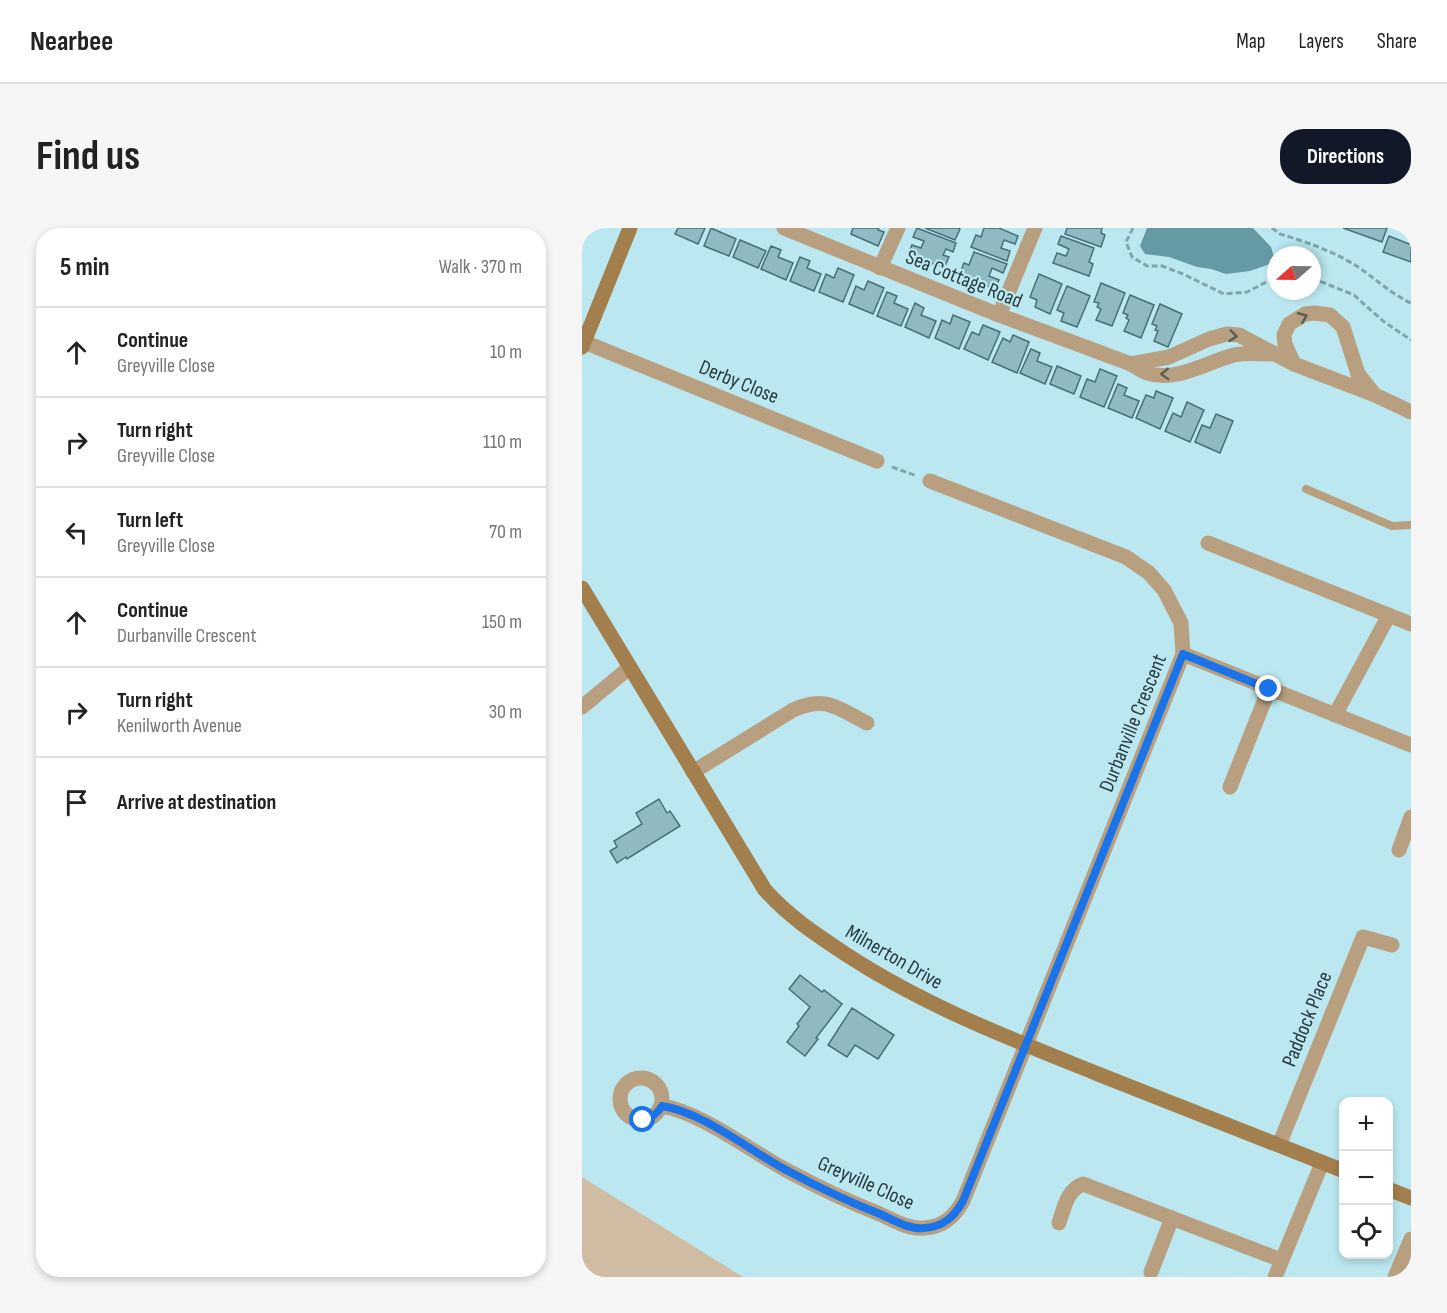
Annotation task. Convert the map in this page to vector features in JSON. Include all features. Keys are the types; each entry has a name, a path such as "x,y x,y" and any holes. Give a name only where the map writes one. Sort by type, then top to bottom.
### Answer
{"street":[{"path":"583,345 630,228"},
{"name":"Sea Cottage Road","path":"784,228 999,315 1131,364 1147,373 1162,376 1201,368 1238,354 1272,354"},
{"path":"880,268 898,228"},
{"path":"999,315 1035,228"},
{"path":"1294,364 1285,344 1284,335 1289,324 1305,314 1330,315 1343,327 1358,374 1376,395"},
{"name":"Sea Cottage Road","path":"1131,364 1169,357 1209,339 1227,334 1239,335 1294,364 1376,395 1411,412"},
{"name":"Derby Close","path":"583,345 877,461"},
{"name":"Durbanville Crescent","path":"930,481 1126,557 1149,573 1164,590 1181,623 1183,654 1026,1045"},
{"path":"1208,543 1411,624"},
{"name":"Milnerton Drive","path":"582,588 765,890 802,926 915,996 1026,1045 1339,1169"},
{"path":"1335,715 1389,615"},
{"path":"1183,654 1411,745"},
{"path":"582,707 629,668"},
{"path":"1230,787 1269,689"},
{"path":"693,772 793,710 806,705 822,702 867,723"},
{"path":"1399,850 1411,817"},
{"name":"Paddock Place","path":"1279,1146 1364,937 1392,945"},
{"name":"Greyville Close","path":"662,1106 677,1108 695,1116 789,1172 864,1208 922,1229 938,1225 955,1215 1026,1045"},
{"path":"1275,1277 1322,1162"},
{"path":"1059,1223 1069,1194 1074,1188 1083,1184 1281,1260"},
{"path":"1393,1191 1411,1198"},
{"path":"1151,1272 1172,1218"},
{"path":"1395,1277 1411,1239"}],"lane":[{"path":"1306,489 1392,526 1411,525"}],"path":[{"path":"1133,228 1126,242 1132,256 1147,266 1162,266 1224,294 1246,292 1267,282"},
{"path":"1272,228 1280,234 1341,257 1362,270 1378,284 1411,303"},
{"path":"1321,282 1354,295 1383,321 1411,340"},
{"path":"877,461 930,481"}],"shaded area":[{"path":"582,1177 743,1277 582,1277"}],"water":[{"path":"1147,228 1253,228 1270,246 1267,246 1267,265 1250,271 1226,274 1169,257 1145,254 1140,246"}],"building":[{"path":"678,228 705,228 698,244 675,234"},
{"path":"711,228 736,239 729,256 704,246"},
{"path":"853,228 879,228 878,230 884,232 878,246 851,234"},
{"path":"917,228 956,243 953,252 946,249 943,255 949,257 944,268 908,254 912,245 921,248 924,241 913,237"},
{"path":"925,228 958,228 960,229 955,240"},
{"path":"984,228 999,228 1018,236 1015,244 1004,240 1001,248 1010,251 1007,261 971,247 976,235 981,237"},
{"path":"1067,228 1102,228 1101,233 1105,235 1101,247 1065,234"},
{"path":"1343,228 1387,228 1382,242"},
{"path":"1061,236 1094,248 1089,262 1093,264 1089,276 1053,263 1057,253 1066,256 1069,249 1058,244"},
{"path":"1389,236 1409,244 1411,240 1411,262 1383,252"},
{"path":"740,240 766,251 758,268 733,257"},
{"path":"771,246 781,250 778,257 793,263 786,280 761,269"},
{"path":"974,252 1007,264 1003,273 992,268 989,276 999,280 995,289 959,275 964,263 969,265"},
{"path":"800,257 810,261 807,268 821,274 814,291 790,281"},
{"path":"838,268 854,275 843,302 819,292 826,274 834,278"},
{"path":"1039,274 1062,284 1050,314 1035,307 1037,300 1030,297"},
{"path":"868,281 884,288 873,314 849,304 856,286 864,290"},
{"path":"1101,283 1125,293 1112,326 1096,320 1101,309 1097,307 1099,303 1094,302"},
{"path":"1067,286 1090,296 1077,327 1061,321 1064,313 1057,310"},
{"path":"887,292 897,296 894,303 908,309 901,326 877,316"},
{"path":"1130,295 1154,305 1141,338 1124,331 1129,320 1126,318 1128,315 1123,313"},
{"path":"915,303 924,308 921,315 936,321 929,338 905,327"},
{"path":"1160,304 1182,314 1168,347 1154,341 1158,331 1155,330 1157,326 1152,324"},
{"path":"953,315 970,322 959,349 935,338 942,320 950,324"},
{"path":"983,325 1000,332 988,360 964,349 972,332 979,335"},
{"path":"1013,335 1029,342 1017,373 992,362 1003,338 1010,342"},
{"path":"1031,349 1040,353 1037,361 1052,367 1045,384 1020,373"},
{"path":"1057,366 1081,376 1074,394 1050,384"},
{"path":"1100,369 1117,376 1104,407 1080,397 1087,379 1095,382"},
{"path":"1118,384 1127,388 1124,395 1139,401 1132,418 1108,408"},
{"path":"1156,391 1173,398 1160,429 1136,418 1146,395 1154,398"},
{"path":"1187,402 1204,410 1190,442 1165,431 1173,413 1181,417"},
{"path":"1216,414 1233,421 1220,453 1195,442 1202,425 1210,428"},
{"path":"659,799 667,813 670,811 680,826 617,863 610,851 617,847 614,841 642,824 636,813"},
{"path":"800,975 842,1004 805,1056 787,1042 810,1007 789,989"},
{"path":"852,1008 894,1035 878,1059 855,1045 847,1057 828,1045"}],"route":[{"path":"643,1120 658,1113 662,1106 677,1108 695,1116 789,1172 864,1208 922,1229 947,1221 955,1215 963,1201 1183,654 1269,689"}]}
